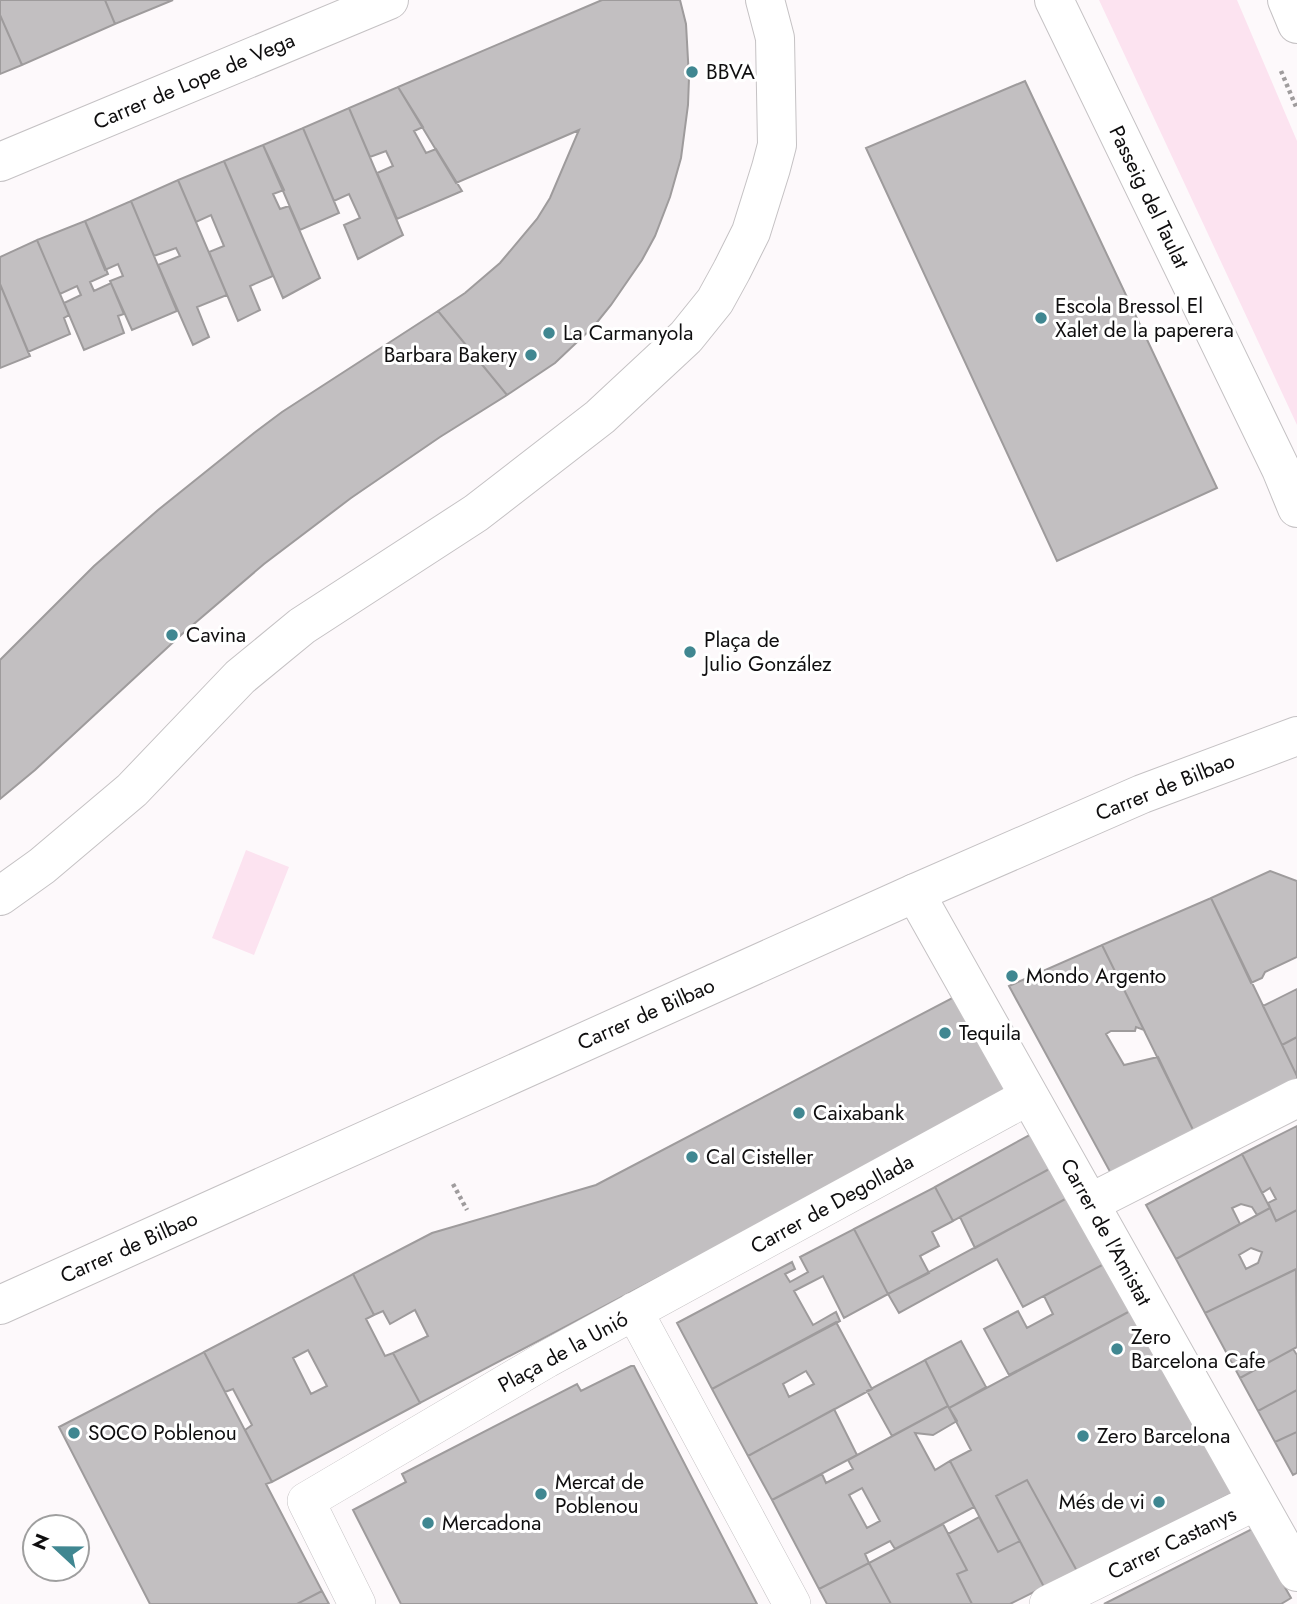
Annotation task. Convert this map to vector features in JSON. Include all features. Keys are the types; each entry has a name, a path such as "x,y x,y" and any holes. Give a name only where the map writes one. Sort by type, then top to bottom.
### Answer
{"street":[{"name":"Carrer de Lope de Vega","path":"0,162 389,0"},
{"path":"0,896 42,866 132,789 240,677 302,626 476,513 600,416 686,337 715,301 732,270 751,232 771,168 776,145 777,90 775,38 765,0"},
{"name":"Passeig del Taulat","path":"1054,0 1281,469 1297,508"},
{"path":"1287,0 1297,24"},
{"name":"Carrer de Bilbao","path":"0,1305 915,893 1142,794 1297,736"},
{"name":"Carrer de l'Amistat","path":"915,893 1297,1572"},
{"name":"Carrer de Degollada","path":"634,1311 1029,1096"},
{"path":"1090,1203 1297,1098"},
{"name":"Plaça de la Unió","path":"357,1604 325,1569 306,1501 634,1311 792,1604"},
{"name":"Carrer Castanys","path":"1048,1604 1257,1501"}],"path":[{"path":"453,1184 467,1210"}],"shaded area":[{"path":"1099,0 1237,0 1297,141 1297,425"},
{"path":"246,850 289,867 254,955 212,938"}],"building":[{"path":"0,0 105,0 115,24 22,65 0,15"},
{"path":"105,0 173,0 115,24"},
{"path":"602,0 680,0 686,24 689,78 681,158 655,236 611,305 594,326 555,363 507,395 438,311 465,293 500,263 537,219 550,198 579,130 456,183 398,87"},
{"path":"0,15 22,65 0,74"},
{"name":"Escola Bressol El Xalet de la paperera","path":"1025,81 1217,488 1057,561 866,148"},
{"path":"398,87 423,127 414,131 426,153 436,149 462,191 397,219 377,173 393,166 386,151 370,157 349,108"},
{"path":"349,108 403,235 358,259 344,225 360,218 349,194 334,201 303,128"},
{"path":"303,128 339,213 300,230 263,145"},
{"path":"263,145 284,190 273,194 280,209 289,206 320,278 283,298 224,161"},
{"path":"224,161 273,276 250,286 260,310 238,321 209,252 224,246 211,215 196,222 178,180"},
{"path":"178,180 227,295 197,307 209,337 193,345 158,265 180,256 176,248 154,256 131,201"},
{"path":"131,201 177,311 132,330 110,281 123,276 118,264 105,270 85,221"},
{"path":"85,221 108,274 90,282 94,291 111,283 124,314 118,316 124,333 84,350 64,303 81,295 77,286 60,294 37,240"},
{"path":"37,240 69,315 64,318 70,334 28,352 0,284 0,257"},
{"path":"0,284 30,356 0,368"},
{"path":"438,311 507,395 351,498 264,564 181,635 0,799 0,660 94,566 158,510 254,433"},
{"path":"1270,871 1297,881 1297,957 1265,972 1262,978 1251,983 1211,898"},
{"path":"1211,898 1297,1076 1297,1083 1196,1136 1102,945"},
{"path":"1102,945 1144,1030 1136,1027 1135,1031 1111,1031 1106,1034 1124,1065 1158,1057 1196,1136 1114,1179 1009,986"},
{"path":"1297,989 1297,1037 1282,1045 1263,1006"},
{"path":"958,995 1012,1092 420,1403 393,1353 428,1336 415,1310 390,1324 383,1311 374,1315 353,1274 432,1233 596,1185"},
{"path":"1297,1037 1297,1076 1282,1045"},
{"path":"1297,1126 1297,1210 1276,1221 1268,1203 1276,1199 1270,1188 1262,1193 1242,1154"},
{"path":"1035,1132 1053,1167 953,1221 935,1187"},
{"path":"1242,1154 1270,1208 1257,1215 1252,1207 1241,1204 1232,1208 1240,1224 1176,1259 1146,1205"},
{"path":"1053,1167 1069,1197 975,1248 960,1217"},
{"path":"935,1187 953,1221 932,1232 939,1246 920,1256 929,1273 888,1294 854,1229"},
{"path":"1069,1197 1106,1263 1023,1307 997,1259 899,1313 888,1294"},
{"path":"1270,1208 1276,1221 1297,1210 1297,1269 1205,1313 1176,1259","holes":["1251,1248 1262,1252 1258,1263 1246,1269 1239,1255"]},
{"path":"854,1229 888,1294 844,1318 823,1276 794,1291 813,1325 836,1312 840,1321 712,1389 677,1323 792,1262 795,1269 785,1274 790,1282 808,1272 800,1257"},
{"path":"1106,1263 1132,1310 1009,1375 984,1329 1018,1311 1027,1328 1053,1314 1044,1296"},
{"path":"1296,1269 1297,1347 1240,1378 1205,1313"},
{"path":"353,1274 374,1315 366,1319 385,1356 393,1353 420,1403 272,1482 245,1430 252,1425 233,1389 225,1392 204,1352","holes":["308,1350 327,1386 311,1394 293,1358"]},
{"name":"Zero Barcelona","path":"1132,1310 1233,1493 1077,1571 1027,1480 996,1496 1020,1541 998,1552 950,1461 971,1450 949,1408"},
{"path":"836,1322 872,1389 748,1456 712,1389","holes":["806,1371 814,1384 789,1397 783,1384"]},
{"path":"961,1341 986,1387 949,1408 925,1360"},
{"path":"1293,1349 1297,1355 1297,1390 1258,1411 1240,1378"},
{"path":"204,1352 272,1482 266,1484 322,1591 297,1604 150,1604 59,1427"},
{"path":"925,1360 948,1406 892,1436 867,1391"},
{"name":"Mercat de Poblenou","path":"634,1366 757,1604 401,1604 353,1510 406,1482 402,1474 577,1384 581,1391"},
{"path":"1297,1390 1297,1432 1275,1442 1258,1411"},
{"path":"948,1406 957,1421 933,1435 915,1433 935,1470 950,1461 974,1507 895,1549 890,1541 865,1554 869,1563 819,1589 772,1500 822,1474 826,1483 853,1469 848,1460","holes":["862,1488 880,1521 867,1528 849,1495"]},
{"path":"834,1409 857,1455 772,1500 748,1456"},
{"path":"1297,1432 1297,1473 1293,1475 1275,1442"},
{"path":"1027,1480 1077,1571 1044,1587 996,1496"},
{"path":"979,1517 998,1552 1020,1541 1044,1587 1010,1604 972,1604 957,1574 967,1570 948,1534"},
{"path":"943,1524 967,1570 957,1574 972,1604 891,1604 869,1563"},
{"path":"1252,1529 1291,1598 1281,1604 1104,1604"},
{"path":"869,1563 891,1604 827,1604 819,1589"},
{"path":"322,1591 329,1604 297,1604"}],"place":[{"name":"BBVA","path":"692,72"},
{"name":"Escola Bressol El Xalet de la paperera","path":"1041,318"},
{"name":"La Carmanyola","path":"549,333"},
{"name":"Barbara Bakery","path":"531,355"},
{"name":"Cavina","path":"172,635"},
{"name":"Plaça de Julio González","path":"690,652"},
{"name":"Mondo Argento","path":"1012,976"},
{"name":"Tequila","path":"945,1033"},
{"name":"Caixabank","path":"799,1113"},
{"name":"Cal Cisteller","path":"692,1157"},
{"name":"Zero Barcelona Cafe","path":"1117,1349"},
{"name":"SOCO Poblenou","path":"74,1433"},
{"name":"Zero Barcelona","path":"1083,1436"},
{"name":"Mercat de Poblenou","path":"541,1494"},
{"name":"Més de vi","path":"1159,1502"},
{"name":"Mercadona","path":"428,1523"}]}
